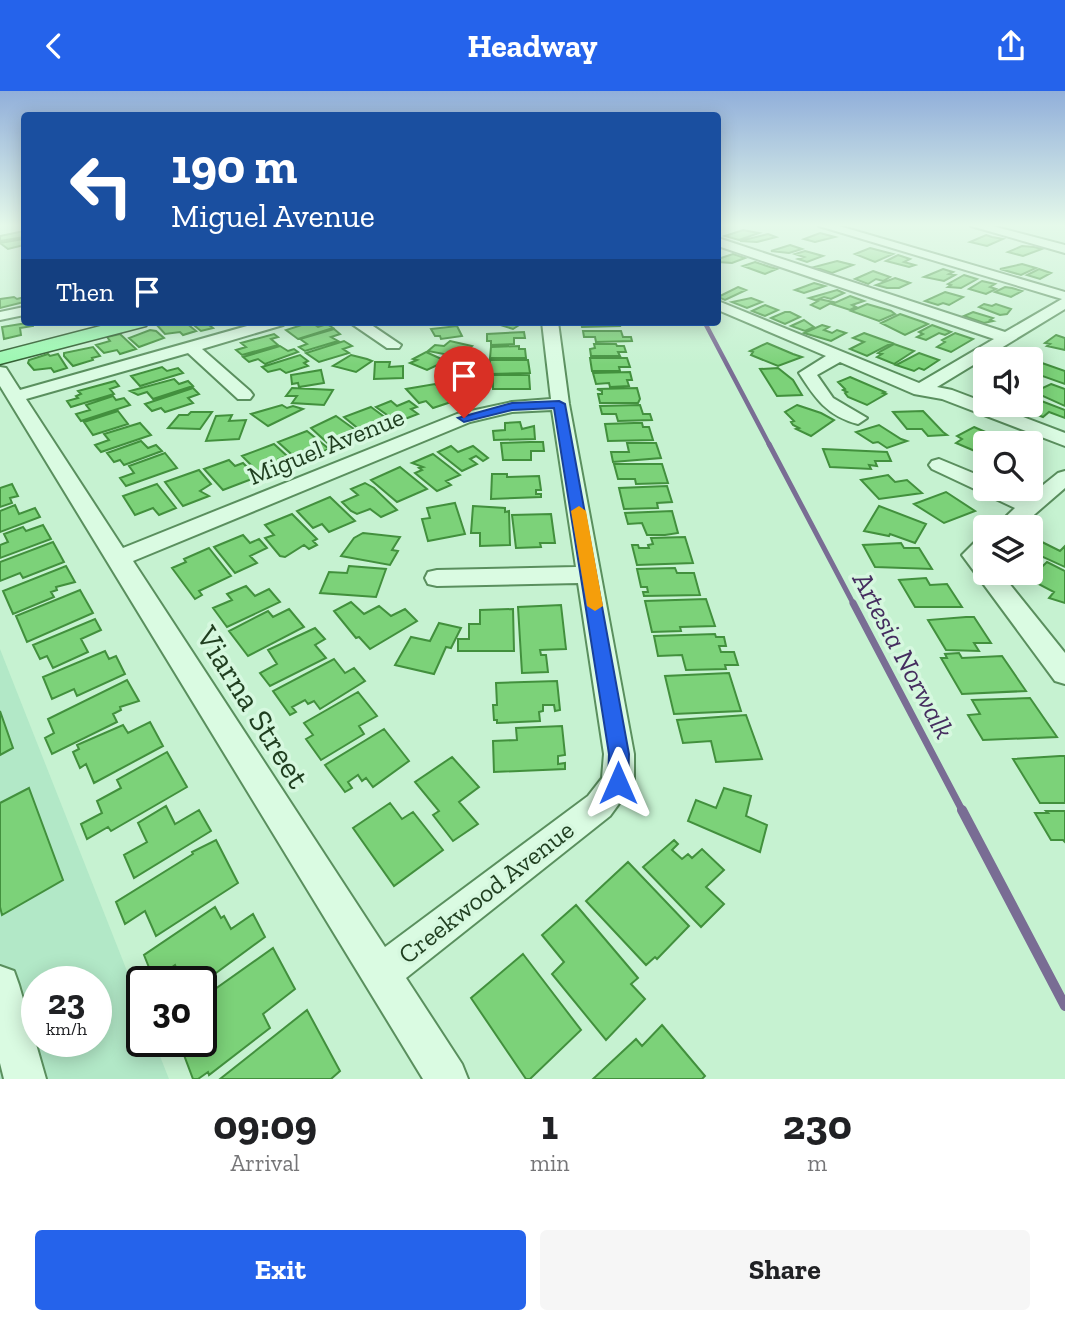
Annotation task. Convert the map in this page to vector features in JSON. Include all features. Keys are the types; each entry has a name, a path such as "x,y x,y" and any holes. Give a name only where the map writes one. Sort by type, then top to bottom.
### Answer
{"main road":[{"path":"0,349 91,326"},
{"path":"0,358 123,326"}],"street":[{"path":"809,272 1007,338"},
{"path":"983,272 1065,296"},
{"path":"920,390 1065,303"},
{"path":"721,306 820,347 838,358"},
{"path":"0,316 21,312"},
{"path":"721,315 808,351 838,358 920,390 946,394 1065,440"},
{"path":"15,397 264,326"},
{"path":"363,326 393,345"},
{"name":"Creekwood Avenue","path":"380,974 599,806 618,783 619,754 559,404 550,326"},
{"path":"191,347 244,395"},
{"path":"838,358 807,373 827,402 858,418"},
{"name":"Viarna Street","path":"0,372 447,1079"},
{"path":"920,390 933,401 1065,455"},
{"name":"Miguel Avenue","path":"117,559 464,418 512,407 559,404"},
{"path":"939,465 973,481"},
{"path":"1020,515 1065,477"},
{"path":"1017,501 1030,507"},
{"path":"437,578 590,575"},
{"path":"997,585 1065,673"},
{"path":"0,985 25,1079"}],"green space":[{"path":"0,649 126,968 126,1057 160,1057 169,1079 0,1079"}],"building":[{"path":"871,272 890,277 883,281 876,279 868,284 855,279"},
{"path":"936,272 953,272 949,274 955,275 944,281 924,277"},
{"path":"1033,272 1051,273 1040,279 1027,275"},
{"path":"964,275 977,279 961,288 948,287 951,285 948,284"},
{"path":"895,278 910,283 899,288 876,285"},
{"path":"982,281 995,284 990,287 996,289 986,294 969,289"},
{"path":"814,283 825,286 804,293 795,290"},
{"path":"738,287 746,290 725,300 721,296"},
{"path":"1005,287 1022,291 1011,297 995,292"},
{"path":"837,290 844,293 831,299 819,299 833,302 820,309 811,305 818,301 809,298"},
{"path":"945,292 963,297 949,305 925,301"},
{"path":"850,296 864,301 852,305 856,307 850,310 832,304"},
{"path":"21,298 21,303 0,308 0,299"},
{"path":"751,298 762,302 747,308 732,302"},
{"path":"867,304 895,314 879,321 851,311"},
{"path":"996,304 1011,309 1007,314 1000,315 979,307"},
{"path":"765,305 778,310 765,316 752,311"},
{"path":"785,312 800,317 785,324 771,318"},
{"path":"973,312 993,318 990,320 993,321 984,323 964,316"},
{"path":"900,314 928,324 905,335 881,323"},
{"path":"804,320 814,327 805,331 791,326"},
{"path":"21,324 33,326 20,328 21,335 4,339 2,327"},
{"path":"822,325 829,327 824,330 832,333 837,330 846,333 831,341 804,333"},
{"path":"932,325 951,332 945,335 939,333 926,340 917,337 923,334 919,332"},
{"path":"158,326 190,326 196,331 183,335 180,332 165,334"},
{"path":"195,326 213,328 201,331"},
{"path":"298,326 333,328 298,339 286,330"},
{"path":"457,326 462,336 441,339 440,336 435,336 431,329"},
{"path":"334,329 340,334 331,337 338,341 305,351 299,347 307,344 300,339"},
{"path":"150,330 156,331 164,338 139,347 129,338"},
{"path":"583,331 621,331 623,337 631,337 632,341 596,342 595,337 584,337"},
{"path":"524,332 525,338 514,338 514,344 491,345 491,341 487,341 487,334"},
{"path":"864,333 892,343 867,356 850,349 864,342 853,338"},
{"path":"955,333 973,339 951,352 937,347 945,342 942,340"},
{"path":"120,334 136,349 120,354 117,350 104,353 96,345 110,341 107,337"},
{"path":"274,334 278,337 271,339 278,345 242,355 236,350 246,347 241,343"},
{"path":"1056,335 1065,338 1065,350 1047,346 1050,344 1045,343"},
{"path":"344,341 352,346 343,349 349,353 319,362 306,353"},
{"path":"450,341 472,346 459,357 428,351 435,345 444,346"},
{"path":"767,343 802,357 778,366 751,355 753,352 750,351"},
{"path":"594,344 624,346 626,352 618,352 620,356 591,356 590,349 595,348"},
{"path":"894,344 914,351 894,364 877,357 882,354 878,353"},
{"path":"280,346 288,351 294,349 298,352 265,364 258,359 249,362 243,357"},
{"path":"519,346 519,349 525,349 526,358 490,358 491,347"},
{"path":"93,347 100,356 92,358 93,360 73,366 64,356 64,353"},
{"path":"426,352 446,361 427,370 410,363"},
{"path":"919,353 939,360 924,370 919,368 914,371 896,365"},
{"path":"58,354 67,368 54,372 51,368 34,370 28,363 29,360"},
{"path":"300,355 308,361 304,363 308,366 286,373 280,369 268,372 262,367"},
{"path":"351,355 372,361 356,372 333,366"},
{"path":"590,358 627,358 630,367 619,367 620,371 592,371"},
{"path":"490,360 528,360 530,373 490,374"},
{"path":"375,362 390,362 389,367 403,366 403,378 374,379"},
{"path":"1043,363 1065,371 1065,384 1043,376"},
{"path":"162,367 167,371 178,368 183,373 140,386 131,376"},
{"path":"778,368 793,380 802,395 777,396 760,369"},
{"path":"321,370 324,383 299,387 298,383 292,384 291,375"},
{"path":"630,372 632,380 627,380 629,386 610,387 609,383 596,384 593,373"},
{"path":"493,375 529,375 530,389 493,389"},
{"path":"465,376 484,392 457,400 439,383"},
{"path":"850,377 886,394 867,405 848,397 838,382"},
{"path":"174,379 179,384 188,381 193,386 153,399 147,392 138,395 130,391"},
{"path":"115,381 119,386 110,389 114,394 71,407 67,401 78,398 76,396 81,394 78,391"},
{"path":"435,384 454,401 433,408 426,401 419,403 406,389"},
{"path":"1051,384 1065,389 1065,406 1043,396 1043,388"},
{"path":"193,388 199,394 188,398 193,403 165,412 161,408 152,411 145,404"},
{"path":"292,388 333,390 324,405 292,403 297,396 286,396"},
{"path":"637,388 640,399 638,403 600,403 598,394 602,394 602,391 597,389"},
{"path":"113,396 116,400 124,398 130,405 81,421 76,414 90,410 86,405"},
{"path":"391,401 397,406 409,401 417,407 411,409 418,414 397,422 376,407"},
{"path":"1043,402 1065,410 1065,418 1049,412 1043,417"},
{"path":"282,405 303,409 268,426 251,414"},
{"path":"640,405 643,414 650,414 652,420 618,421 616,414 602,414 600,406"},
{"path":"797,405 834,420 811,436 796,429 799,428 793,425 791,422 794,421 785,412"},
{"path":"371,407 394,424 366,435 344,417"},
{"path":"118,411 128,424 93,435 84,422"},
{"path":"923,411 947,435 928,436 922,429 907,429 893,412"},
{"path":"191,412 212,412 200,429 168,428 179,415 188,415"},
{"path":"232,415 229,421 246,420 239,439 206,441 216,416"},
{"path":"336,416 354,429 347,432 355,439 333,448 311,428"},
{"path":"520,422 522,429 534,426 535,439 494,440 493,431 505,430 505,423"},
{"path":"140,423 151,435 101,452 95,445 109,440 104,434"},
{"path":"642,423 643,427 649,427 653,440 608,441 605,424"},
{"path":"879,425 907,441 887,448 856,432"},
{"path":"974,427 983,431 973,431 973,450 956,443 962,439 957,436"},
{"path":"307,431 329,449 299,461 278,442"},
{"path":"141,441 148,448 156,445 162,451 124,465 120,460 114,462 107,453"},
{"path":"543,442 544,451 531,451 531,460 503,460 501,443"},
{"path":"627,443 656,443 661,458 613,462 611,452 629,452"},
{"path":"274,444 287,456 279,459 286,466 261,475 242,456"},
{"path":"451,446 458,452 473,446 488,458 483,461 476,456 470,459 477,464 462,471 438,452"},
{"path":"823,449 887,452 891,461 875,461 877,466 869,465 871,469 830,467"},
{"path":"165,453 177,468 126,486 120,478 134,473 129,466"},
{"path":"433,454 460,475 446,481 451,485 437,491 415,473 423,467 412,463"},
{"path":"229,460 235,466 243,463 257,477 223,490 204,469"},
{"path":"614,464 662,464 668,483 636,484 635,479 618,479"},
{"path":"400,467 427,489 397,502 371,480"},
{"path":"199,470 211,484 200,491 209,496 183,506 165,482"},
{"path":"492,474 507,474 507,477 539,476 541,490 536,490 536,494 541,494 541,497 491,499"},
{"path":"888,475 895,482 907,480 922,493 879,499 861,480"},
{"path":"365,483 397,510 381,517 370,509 357,514 351,511 342,502 358,495 351,489"},
{"path":"12,484 18,496 10,498 12,503 0,507 0,488"},
{"path":"157,484 176,508 159,515 153,508 135,515 123,496"},
{"path":"667,486 672,502 657,503 658,508 624,509 619,488"},
{"path":"946,492 975,511 944,523 914,504"},
{"path":"330,497 355,521 329,532 322,524 313,528 297,511"},
{"path":"455,503 465,534 428,541 422,519 430,518 427,508"},
{"path":"15,505 19,514 35,508 40,517 0,532 0,511"},
{"path":"473,506 505,508 505,512 509,511 510,545 480,546 480,533 471,533"},
{"path":"879,506 926,524 915,543 890,534 889,536 864,531"},
{"path":"672,511 678,533 665,535 647,535 642,523 628,524 625,513"},
{"path":"292,514 317,539 313,541 317,545 309,549 304,545 285,557 280,556 265,538 274,535 265,525"},
{"path":"551,514 555,543 540,543 541,547 516,548 512,515"},
{"path":"43,525 51,539 0,558 0,545 8,542 4,534 23,527 26,531"},
{"path":"363,533 400,537 392,550 398,551 390,565 341,556 354,538"},
{"path":"243,535 250,543 259,539 267,548 250,556 257,563 235,573 214,547"},
{"path":"685,537 693,563 637,565 632,545 649,548 648,545 653,544 651,538"},
{"path":"53,542 64,562 23,578 20,573 0,581 0,562"},
{"path":"1043,542 1060,551 1065,546 1065,567 1043,557"},
{"path":"901,543 904,548 919,548 932,569 875,567 863,545"},
{"path":"209,548 231,576 199,591 202,595 195,599 172,568 186,562 184,559"},
{"path":"1047,562 1065,571 1065,603 1049,598 1054,592 1041,585 1043,585 1043,566"},
{"path":"66,566 75,582 56,587 57,590 51,592 54,597 13,614 3,591"},
{"path":"349,566 386,569 376,597 320,593 329,572 347,573"},
{"path":"675,568 677,573 694,573 700,595 644,596 643,592 648,592 647,587 641,587 637,569"},
{"path":"926,578 930,585 947,584 962,607 915,607 899,580"},
{"path":"246,586 255,596 269,589 280,602 227,627 213,608 232,600 227,594"},
{"path":"80,590 93,613 27,642 16,616"},
{"path":"706,599 715,626 680,627 681,631 652,632 645,601"},
{"path":"351,602 364,614 379,606 391,616 405,609 417,621 370,649 359,637 356,638 334,611"},
{"path":"561,605 566,649 540,650 541,655 546,655 548,672 522,673 518,607"},
{"path":"289,609 304,627 248,656 229,631 268,611 273,617"},
{"path":"513,609 514,651 458,651 458,639 469,639 469,624 480,624 480,610"},
{"path":"974,617 991,643 974,643 979,651 946,650 928,620"},
{"path":"95,619 101,630 81,639 88,652 53,668 47,656 40,659 33,645"},
{"path":"439,623 461,628 451,648 446,647 434,674 395,665 411,637 430,641"},
{"path":"315,628 325,639 315,645 326,658 270,686 260,673 277,664 268,650"},
{"path":"715,634 716,637 724,637 726,646 719,646 721,652 734,652 738,665 725,665 726,669 686,670 682,655 658,656 654,636"},
{"path":"105,651 109,659 116,656 125,674 77,696 74,689 52,699 43,677"},
{"path":"959,653 962,658 1002,656 1026,691 962,694 941,658 947,658 945,654"},
{"path":"334,659 345,673 354,668 365,681 320,709 314,701 308,704 305,700 292,707 296,712 290,715 273,691"},
{"path":"729,673 741,711 674,714 665,676"},
{"path":"127,680 139,701 120,707 121,710 113,714 117,722 52,754 45,738 54,733 48,719"},
{"path":"557,681 560,710 555,711 554,705 543,705 543,711 539,712 540,721 497,723 497,720 494,720 493,705 497,705 496,683"},
{"path":"358,692 377,716 359,726 364,734 321,760 306,739 313,735 304,723"},
{"path":"1030,698 1057,737 983,740 968,715 980,714 972,700"},
{"path":"0,711 13,748 0,755"},
{"path":"746,715 762,759 716,762 711,741 683,743 677,720"},
{"path":"150,722 163,746 94,783 86,764 80,768 73,752 79,749 77,745 123,725 128,733"},
{"path":"562,726 565,755 558,756 558,764 565,763 565,769 494,772 493,741 517,740 516,728"},
{"path":"384,729 409,761 373,787 366,778 362,781 358,775 348,782 352,788 345,792 325,765"},
{"path":"167,752 187,787 111,831 108,827 87,839 81,824 102,813 97,801 121,788 117,780"},
{"path":"1065,756 1065,803 1040,803 1013,759"},
{"path":"452,757 479,787 459,802 478,824 453,841 433,815 439,811 415,782"},
{"path":"29,788 63,880 2,915 0,803"},
{"path":"724,788 751,796 746,816 767,825 760,852 688,821 696,800 716,808"},
{"path":"390,803 402,819 413,812 443,850 394,886 353,828"},
{"path":"166,806 175,824 199,810 211,831 134,878 124,855 147,842 138,823"},
{"path":"1046,811 1065,811 1065,842 1051,840 1035,813 1048,813"},
{"path":"216,840 238,883 156,936 145,911 125,924 116,902 193,854 192,852"},
{"path":"674,840 678,844 672,850 682,859 688,854 692,858 702,849 724,870 706,887 724,904 701,927 643,867"},
{"path":"628,862 689,926 657,959 655,957 646,965 586,901"},
{"path":"576,905 638,978 631,984 645,999 606,1040 552,974 564,962 542,935"},
{"path":"215,907 231,929 253,914 265,937 217,972 217,966 148,966 144,955"},
{"path":"273,948 295,989 263,1014 270,1028 209,1075 208,1072 198,1079 193,1079 185,1057 217,1057 217,988"},
{"path":"523,954 581,1030 530,1079 526,1079 471,998"},
{"path":"307,1010 340,1071 331,1079 220,1079"},
{"path":"662,1025 705,1076 702,1079 593,1079 636,1039 642,1046"}],"waterway":[{"name":"Artesia Norwalk","path":"707,326 770,446"},
{"name":"Artesia Norwalk","path":"769,444 854,605"},
{"name":"Artesia Norwalk","path":"853,603 963,812"},
{"name":"Artesia Norwalk","path":"962,810 1065,1006"}],"slow traffic":[{"path":"579,511 595,606"}],"route":[{"path":"464,418 512,407 559,404 619,754 618,783"}]}
